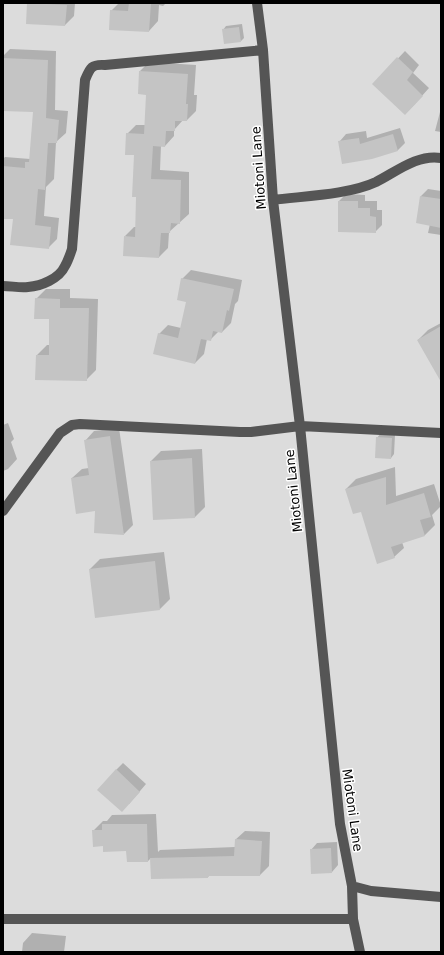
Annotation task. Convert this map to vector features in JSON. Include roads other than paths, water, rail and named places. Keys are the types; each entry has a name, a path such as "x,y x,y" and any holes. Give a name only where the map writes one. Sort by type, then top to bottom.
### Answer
{"street":[{"name":"Miotoni Lane","path":"257,3 263,50 273,200 300,426 340,824 352,886 353,919 360,952"},
{"path":"3,286 28,288 50,280 65,268 72,249 85,80 91,67 97,64 105,65 263,50"},
{"path":"273,200 349,191 374,183 424,158 441,158"},
{"path":"3,511 60,433 72,425 80,424 251,432 300,426 409,430 441,433"},
{"path":"352,886 371,891 441,897"},
{"path":"3,919 353,919"}]}
